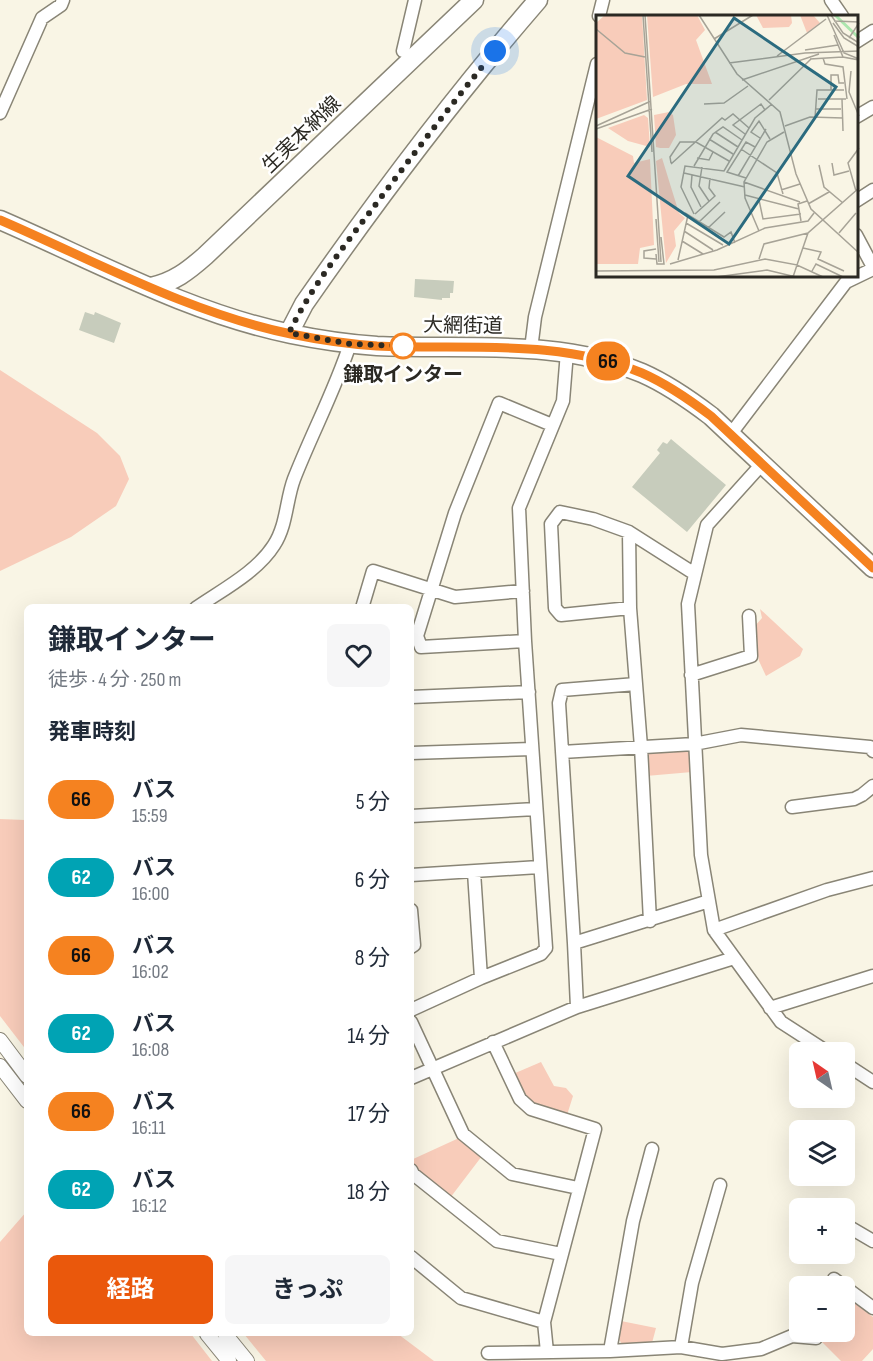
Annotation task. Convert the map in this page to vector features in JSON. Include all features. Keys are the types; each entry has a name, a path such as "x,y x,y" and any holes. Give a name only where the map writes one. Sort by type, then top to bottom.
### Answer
{"main road":[{"name":"生実本納線","path":"151,287 167,284 182,276 205,256 474,0"},
{"path":"289,333 304,304 420,144 538,0"},
{"name":"大網街道","path":"0,220 151,287 236,320 289,333 351,344 567,352 598,358 643,374 687,398 711,416 873,568"}],"street":[{"path":"403,51 415,0"},
{"path":"599,15 603,0"},
{"path":"831,0 841,15"},
{"path":"0,113 42,18 58,2"},
{"path":"858,39 873,31"},
{"path":"531,349 535,317 596,68"},
{"path":"858,116 873,107"},
{"path":"858,200 873,190"},
{"path":"858,239 873,268 858,276"},
{"path":"730,435 846,282 854,278"},
{"path":"202,604 249,571 274,545 281,531 293,481 351,344"},
{"path":"414,1009 541,954 546,948 525,640 519,508 563,401 567,352"},
{"path":"525,640 421,647 417,636 455,513 499,403 552,425"},
{"path":"761,465 707,525 688,604 701,855 714,930 781,1022 812,1042"},
{"path":"630,608 561,615 555,608 550,524 560,512 593,519 629,532 695,574"},
{"path":"629,532 630,608 641,747 650,921"},
{"path":"363,604 373,571 455,597 523,591"},
{"path":"690,675 751,656 749,616"},
{"path":"577,1007 559,703 562,690 636,684"},
{"path":"414,697 529,692"},
{"path":"562,752 694,744 741,735 870,747 873,751"},
{"path":"414,753 532,749"},
{"path":"792,807 854,799 873,786"},
{"path":"414,816 536,809"},
{"path":"414,875 539,867"},
{"path":"474,872 481,978"},
{"path":"714,930 827,890 873,878"},
{"path":"574,943 709,901"},
{"path":"414,1077 577,1007 734,958"},
{"path":"770,1008 872,979"},
{"path":"414,1028 463,1134 512,1174 578,1188"},
{"path":"1,1041 24,1072"},
{"path":"494,1042 520,1099 531,1109 595,1129 544,1322 547,1352"},
{"path":"0,1066 24,1097"},
{"path":"855,1070 873,1082"},
{"path":"610,1351 633,1221 652,1149"},
{"path":"414,1176 498,1241 561,1254"},
{"path":"681,1347 692,1283 720,1185"},
{"path":"855,1230 873,1241"},
{"path":"414,1259 461,1298 544,1322"},
{"path":"855,1295 873,1308"},
{"path":"209,1336 229,1361"},
{"path":"227,1336 247,1361"},
{"path":"488,1353 513,1357 547,1352 681,1347 705,1355 761,1349 789,1337"}],"shaded area":[{"path":"0,370 97,433 120,456 129,479 116,506 71,537 0,571"},
{"path":"760,609 803,649 800,656 766,676 759,661 754,627 762,618"},
{"path":"685,749 690,753 692,772 646,776 645,755 648,751"},
{"path":"0,819 24,820 24,1047 0,1016"},
{"path":"541,1062 554,1086 566,1088 573,1096 567,1115 529,1103 513,1074"},
{"path":"459,1138 482,1156 450,1198 416,1170 414,1159"},
{"path":"24,1214 24,1336 193,1336 212,1361 0,1361 0,1242"},
{"path":"855,1304 873,1317 873,1349 862,1361 841,1361 822,1342 855,1342"},
{"path":"621,1321 656,1328 652,1343 622,1344 618,1338"},
{"path":"246,1336 401,1336 434,1361 266,1361"}],"building":[{"path":"415,279 454,281 453,293 450,293 450,298 442,298 442,300 414,297"},
{"path":"85,312 94,315 95,312 121,323 114,343 79,330"},
{"path":"671,439 726,485 687,532 632,487 660,453 657,450 663,442 667,444"}],"bus line":[{"name":"66","path":"0,220 203,308 236,320 289,333 335,342 377,346 531,349 567,352 598,358 643,374 687,398 711,416 873,568"}],"place":[{"name":"鎌取インター","path":"403,346"}],"route":[{"path":"403,346 351,344 289,333 304,304 354,232 420,144 495,51"}]}
